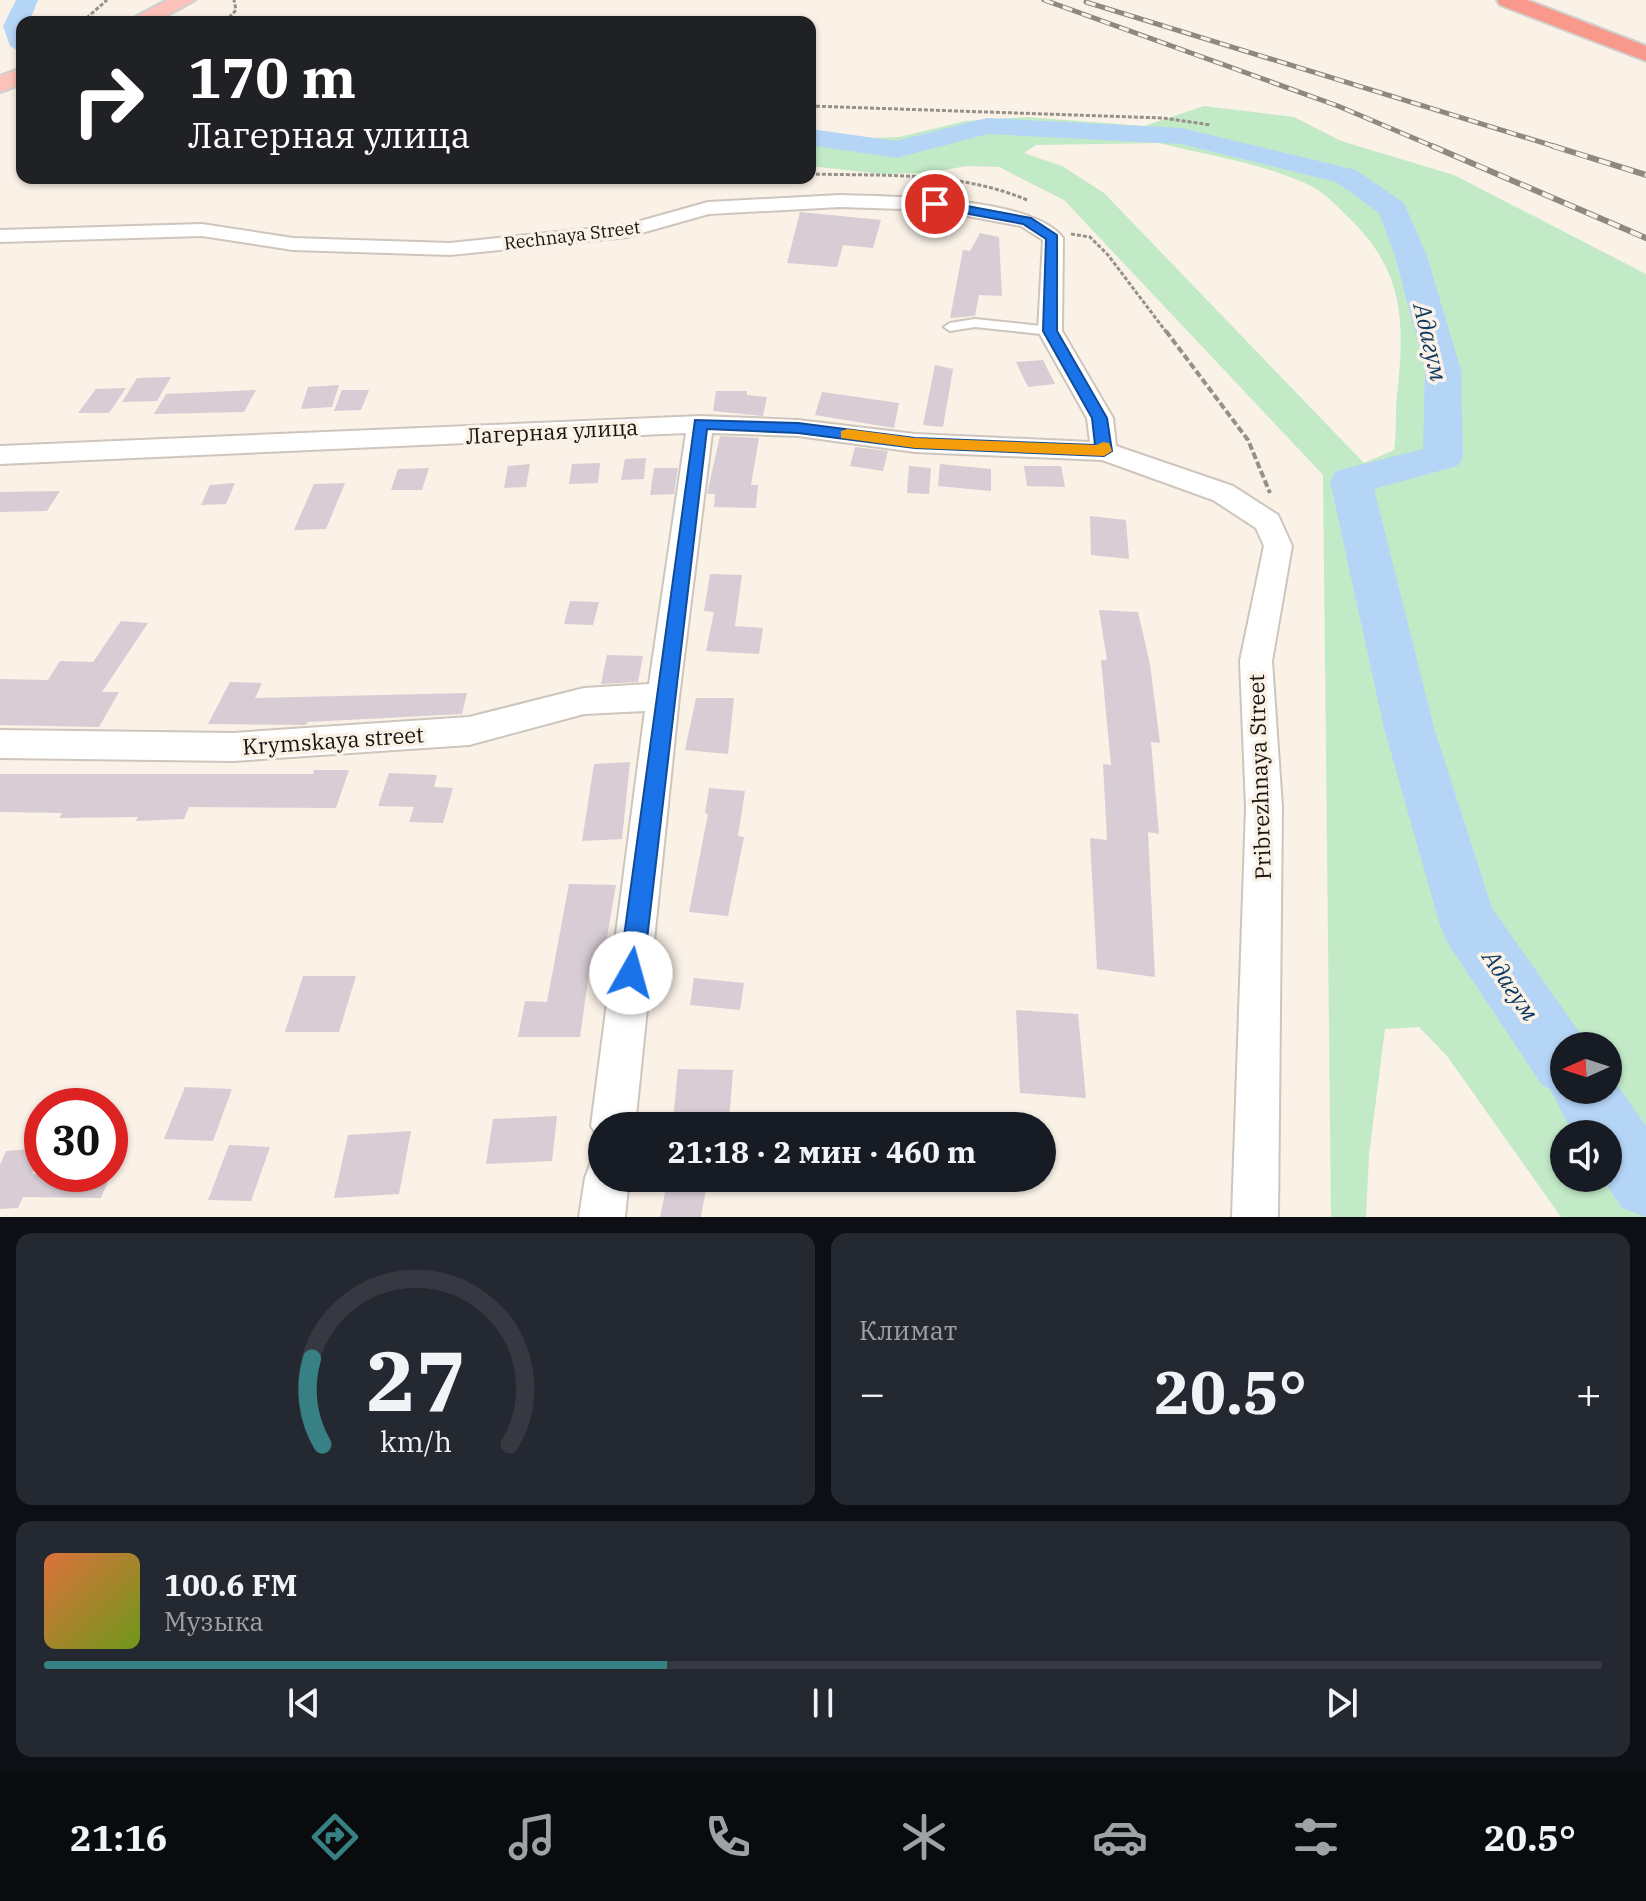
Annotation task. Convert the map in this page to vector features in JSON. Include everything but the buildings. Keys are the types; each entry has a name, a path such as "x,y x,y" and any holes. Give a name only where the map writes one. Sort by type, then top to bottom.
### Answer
{"highway":[{"path":"1508,0 1646,54"}],"main road":[{"path":"150,16 184,0"}],"street":[{"name":"Rechnaya Street","path":"0,236 202,230 293,244 450,249 627,231 708,208 840,201 935,204 1027,221 1040,230"},
{"path":"1040,230 1053,238 1050,331 1100,418 1104,451 1223,493 1268,522"},
{"path":"615,1112 663,697 700,424"},
{"name":"Лагерная улица","path":"0,455 700,424 798,428 915,443 1104,451"},
{"name":"Pribrezhnaya Street","path":"1255,1217 1264,807 1256,661 1278,546 1268,522"},
{"name":"Krymskaya street","path":"0,744 233,747 469,731 584,701 663,697"},
{"path":"602,1217 605,1192"}],"lane":[{"path":"950,327 975,323 1050,331"}],"path":[{"path":"89,16 106,0"},
{"path":"816,106 1163,118 1211,125"},
{"path":"1040,230 1090,237 1108,255 1248,440 1272,498 1268,522"}],"green space":[{"path":"1204,106 1294,117 1341,141 1454,175 1646,274 1646,1217 1561,1217 1447,1056 1419,1027 1385,1029 1369,1155 1366,1217 1331,1217 1323,475 1064,200 999,167 967,166 927,173 881,174 816,167 816,130 869,138 899,137 966,121 1026,117 1144,126","holes":["1159,143 1293,178 1321,192 1367,237 1381,257 1397,299 1401,344 1394,450 1364,463 1104,193 1062,166 1024,153 1036,145"]}],"waterway":[{"name":"Адагум","path":"20,16 27,0"},
{"name":"Адагум","path":"16,24 16,29"},
{"name":"Адагум","path":"816,138 896,150 987,126 1181,136 1346,176 1393,209 1411,256 1443,370 1443,457 1351,481 1409,728 1468,922 1550,1042"},
{"name":"Адагум","path":"1592,1104 1646,1184"}],"railway":[{"path":"1044,0 1338,106 1437,148"},
{"path":"1086,2 1560,148"},
{"path":"1432,146 1646,238"},
{"path":"1553,146 1646,175"}],"slow traffic":[{"path":"847,434 915,443 1104,451 1103,447"}],"route":[{"path":"631,973 663,697 700,424 798,428 915,443 1104,451 1100,418 1050,331 1053,238 1027,221 935,204"}]}
